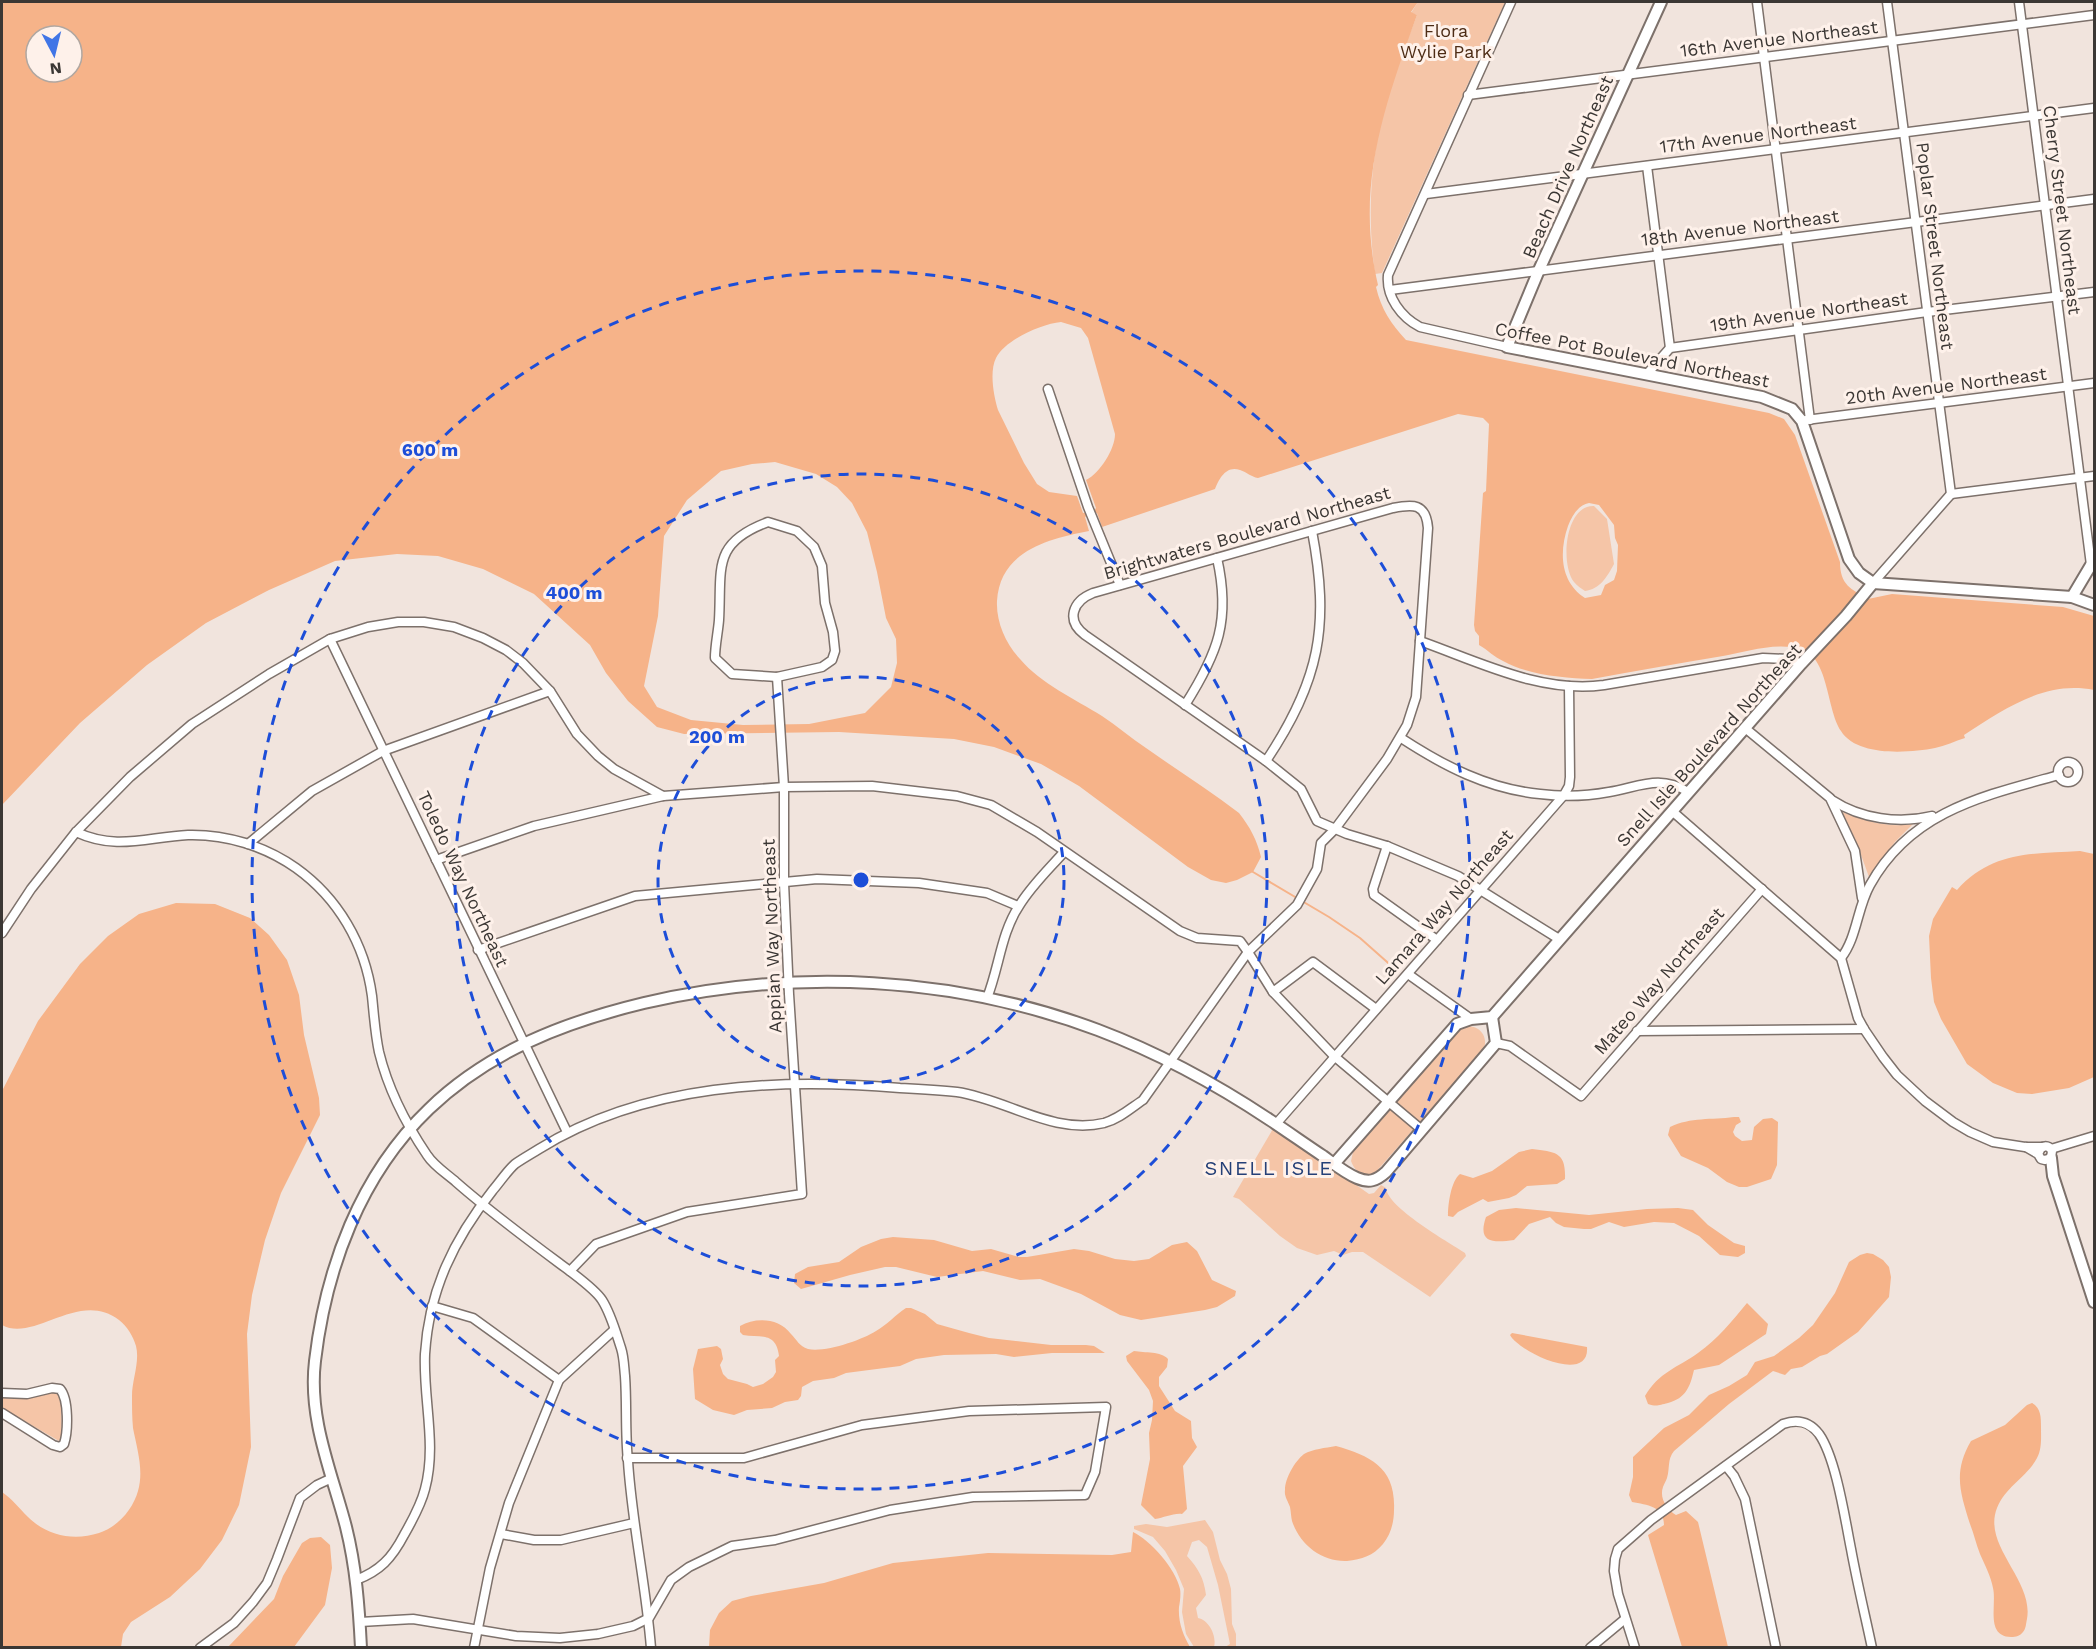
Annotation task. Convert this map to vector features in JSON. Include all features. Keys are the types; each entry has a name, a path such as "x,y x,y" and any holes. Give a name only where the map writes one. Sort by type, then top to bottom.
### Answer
{"street":[{"path":"1390,290 1388,274 1511,2"},
{"name":"Beach Drive Northeast","path":"1507,347 1539,270 1661,2"},
{"path":"1757,2 1799,330 1806,420 1849,559 1859,573 1873,583 2072,597 2094,605"},
{"name":"Poplar Street Northeast","path":"1887,2 1951,494"},
{"name":"Cherry Street Northeast","path":"2019,2 2093,565"},
{"name":"16th Avenue Northeast","path":"1468,95 2094,15"},
{"name":"17th Avenue Northeast","path":"1426,194 2094,108"},
{"path":"1647,166 1670,348 1647,374"},
{"name":"18th Avenue Northeast","path":"1390,290 2094,199"},
{"name":"Coffee Pot Boulevard Northeast","path":"1390,290 1400,311 1412,323 1420,327 1507,347 1775,400 1806,420"},
{"name":"19th Avenue Northeast","path":"1670,348 1927,312 2094,292"},
{"name":"20th Avenue Northeast","path":"1806,420 2094,383"},
{"path":"1048,389 1092,519 1120,585"},
{"path":"1951,494 2094,476"},
{"name":"Snell Isle Boulevard Northeast","path":"1492,1017 1951,494"},
{"name":"Brightwaters Boulevard Northeast","path":"356,1580 375,1573 395,1551 412,1522 426,1489 430,1445 425,1354 432,1306 444,1266 457,1241 514,1165 567,1132 622,1110 732,1087 794,1083 860,1084 958,1092 1054,1122 1104,1123 1123,1115 1143,1100 1248,952 1297,905 1317,869 1321,843 1317,821 1301,789 1266,761 1084,635 1075,624 1074,610 1083,597 1393,508 1414,506 1426,515 1428,528 1420,641"},
{"path":"768,522 797,531 814,547 822,566 825,603 833,632 835,651 832,660 822,667 777,677 732,674 715,658 722,559 732,541 748,529 768,522"},
{"path":"1266,761 1296,714 1317,649 1320,625 1320,579 1312,531"},
{"path":"1185,705 1210,664 1220,632 1223,593 1217,558"},
{"path":"2072,597 2093,565"},
{"path":"2,933 31,888 76,832 130,777 192,724 269,674 330,639 368,627 398,621 454,627 506,650 523,663 550,690 577,734 598,756 615,769 663,796"},
{"name":"Toledo Way Northeast","path":"330,639 567,1132"},
{"path":"1321,843 1335,829 1401,738 1416,697 1420,641 1520,676 1569,686 1604,685 1763,658 1789,659 1801,664"},
{"name":"Appian Way Northeast","path":"570,1271 596,1245 687,1212 802,1194 784,883 784,787 777,677"},
{"name":"Lamara Way Northeast","path":"1276,1124 1564,795 1569,786 1570,777 1569,686"},
{"path":"248,844 312,791 383,751 550,690"},
{"path":"1745,728 1841,806 1887,820 1908,820 1942,814"},
{"path":"1401,738 1439,762 1479,780 1517,791 1591,795 1660,782 1678,785 1688,792"},
{"path":"1841,958 1849,947 1862,898 1873,879 1899,845 1923,825 1960,805 2059,775"},
{"path":"436,860 534,826 663,796 784,787 872,786 957,796 991,805 1037,832 1180,931 1204,939 1240,941 1273,992 1334,1056 1422,1130"},
{"path":"1830,798 1855,851 1862,898"},
{"path":"1672,811 1841,958 1858,1018 1864,1029 1882,1058 1925,1101 1953,1122 1993,1142 2045,1153 2094,1137"},
{"path":"1317,821 1438,867 1481,889 1559,939"},
{"path":"76,832 113,843 188,835 207,836 248,844 277,856 328,896 354,934 367,972 376,1036 383,1065 394,1095 429,1158 482,1205 570,1271 602,1299 623,1352 627,1404 627,1458 651,1647"},
{"path":"1387,846 1373,889 1374,895 1437,940"},
{"path":"987,998 992,987 999,953 1018,906 1064,852"},
{"path":"478,950 634,896 817,879 920,883 987,893 1018,906"},
{"name":"Mateo Way Northeast","path":"1496,1043 1510,1046 1581,1096 1762,889"},
{"path":"1273,992 1313,962 1376,1009"},
{"path":"1408,975 1471,1019"},
{"path":"361,1647 356,1580 346,1529 319,1429 314,1372 329,1289 343,1242 358,1207 383,1164 411,1128 461,1081 523,1044 550,1031 596,1016 662,999 732,987 789,982 845,982 888,984 987,998 1079,1024 1171,1061 1214,1084 1334,1164 1362,1180 1374,1180 1386,1172 1496,1043 1492,1017 1463,1021 1449,1032 1334,1164"},
{"path":"1637,1031 1864,1029"},
{"path":"2045,1153 2094,1302"},
{"path":"432,1306 473,1318 559,1380"},
{"path":"474,1647 490,1568 509,1503 559,1380 614,1330"},
{"path":"2,1393 27,1394 52,1388 60,1389 66,1401 64,1444 60,1447 53,1445 2,1413"},
{"path":"360,1622 413,1619 516,1636 560,1638 598,1634 633,1626 649,1618 671,1580 732,1546 776,1540 890,1510 973,1497 1085,1495 1095,1472 1106,1407 969,1411 862,1425 744,1458 627,1458"},
{"path":"1635,1647 1625,1619 1614,1571 1618,1549 1651,1521 1783,1424 1800,1421 1820,1436 1834,1471 1872,1647"},
{"path":"1726,1466 1734,1476 1745,1499 1776,1647"},
{"path":"200,1647 234,1623 253,1602 267,1583 278,1559 300,1498 316,1485 332,1478"},
{"path":"501,1534 534,1540 561,1540 634,1523"},
{"path":"1590,1647 1625,1619"}],"green space":[{"name":"Flora Wylie Park","path":"1418,2 1505,2 1382,273 1375,274 1371,209 1376,144 1389,91 1417,15 1411,13"},
{"path":"1594,506 1607,519 1614,564 1599,585 1585,591 1575,583 1570,574 1567,562 1568,537 1577,515 1584,508"},
{"path":"1842,812 1877,823 1913,824 1895,842 1869,877 1856,841"},
{"path":"1472,1026 1482,1033 1485,1040 1484,1049 1375,1173 1367,1175 1357,1171 1351,1161 1353,1152 1461,1029"},
{"path":"1274,1127 1369,1194 1374,1193 1381,1185 1386,1188 1389,1196 1407,1214 1465,1253 1466,1256 1430,1297 1363,1252 1343,1255 1334,1251 1317,1255 1297,1248 1280,1236 1239,1199 1233,1197"},
{"path":"57,1391 61,1397 62,1438 59,1441 2,1408 2,1398 25,1399"},
{"path":"1205,1520 1213,1532 1231,1589 1232,1624 1236,1634 1236,1647 1225,1647 1230,1644 1218,1585 1207,1547 1199,1540 1192,1542 1187,1556 1204,1583 1206,1595 1196,1608 1198,1618 1209,1625 1215,1643 1214,1647 1194,1647 1186,1634 1182,1612 1184,1589 1176,1570 1165,1551 1153,1537 1134,1529 1134,1526 1146,1524 1167,1527"}],"shaded area":[{"path":"2,2 1418,2 1411,12 1417,15 1394,82 1376,147 1370,214 1378,295 1387,316 1406,340 1769,413 1784,419 1795,435 1840,562 1844,581 1868,599 1892,594 2063,607 2094,616 2094,690 2076,688 2042,693 1994,716 1964,735 1965,738 1924,750 1884,751 1859,745 1849,739 1841,731 1836,721 1826,684 1817,662 1809,654 1791,647 1761,648 1592,679 1558,677 1523,670 1479,645 1479,636 1475,631 1489,424 1483,418 1458,414 1258,478 1240,470 1231,469 1221,477 1215,489 1102,527 1097,513 1094,513 1085,517 1089,531 1058,538 1029,550 1007,570 1000,584 997,609 1003,632 1010,647 1028,668 1048,684 1108,720 1243,818 1255,839 1261,857 1253,872 1226,883 1211,880 1188,867 1079,786 1041,764 994,747 954,739 839,732 684,734 657,727 628,701 606,673 590,645 534,594 483,569 438,556 397,554 335,561 269,590 206,623 147,665 80,723 2,805","holes":["1061,322 1081,328 1088,338 1115,434 1106,460 1086,480 1096,508 1094,511 1083,513 1077,496 1049,492 1037,484 998,410 993,384 996,358 1007,345 1024,334","775,462 816,474 837,487 852,503 867,532 886,618 896,639 897,663 891,687 865,713 809,724 743,725 691,720 657,707 644,686 658,616 664,536 687,500 721,471 752,464","1589,503 1599,505 1614,525 1618,545 1617,571 1614,580 1605,585 1601,595 1585,598 1571,584 1566,575 1563,546 1570,522 1576,512"]},
{"path":"2080,851 2094,854 2094,1077 2069,1088 2032,1094 2017,1093 1993,1083 1967,1064 1941,1019 1934,1002 1931,978 1929,936 1933,919 1952,887 1957,890 1970,877 1999,861 2029,854"},
{"path":"176,903 215,904 250,918 269,935 287,960 299,995 304,1035 319,1098 320,1115 281,1193 265,1240 252,1295 247,1334 251,1447 239,1505 222,1540 200,1569 170,1597 131,1622 123,1634 121,1647 2,1647 2,1492 44,1529 61,1535 80,1537 106,1530 124,1516 136,1498 140,1475 132,1412 132,1390 137,1352 125,1325 104,1312 88,1310 28,1327 15,1329 2,1325 2,1091 38,1021 80,964 108,936 139,914"},
{"path":"1739,1117 1741,1122 1736,1125 1733,1132 1742,1141 1752,1140 1754,1127 1763,1119 1772,1118 1778,1122 1777,1165 1771,1179 1747,1187 1739,1187 1727,1182 1708,1168 1681,1156 1668,1135 1670,1127 1678,1124 1701,1119"},
{"path":"1532,1149 1558,1155 1564,1163 1565,1179 1557,1184 1527,1186 1509,1198 1488,1202 1483,1199 1453,1217 1448,1216 1452,1187 1460,1174 1473,1178 1492,1171 1519,1152"},
{"path":"1516,1208 1589,1215 1647,1209 1693,1210 1708,1225 1734,1243 1745,1246 1745,1253 1738,1257 1720,1255 1699,1236 1674,1223 1654,1222 1624,1227 1609,1222 1591,1229 1584,1229 1564,1227 1550,1217 1529,1224 1514,1240 1494,1241 1485,1236 1486,1217 1499,1210"},
{"path":"893,1237 934,1240 972,1251 991,1249 1019,1257 1074,1249 1134,1261 1149,1259 1172,1245 1187,1242 1197,1251 1212,1280 1236,1291 1235,1296 1217,1307 1141,1320 1120,1315 1081,1294 1040,1279 1020,1280 983,1271 937,1277 896,1267 885,1267 801,1289 794,1283 795,1274 808,1267 839,1262 861,1247"},
{"path":"1867,1253 1883,1260 1889,1267 1891,1277 1889,1297 1858,1332 1827,1354 1802,1367 1791,1369 1785,1375 1773,1371 1729,1404 1672,1454 1662,1491 1663,1499 1667,1507 1676,1515 1686,1511 1698,1522 1728,1647 1682,1647 1648,1535 1664,1525 1663,1519 1654,1507 1632,1502 1629,1495 1633,1477 1633,1457 1664,1428 1689,1415 1709,1395 1747,1375 1755,1362 1774,1356 1799,1338 1813,1325 1835,1293 1849,1262"},
{"path":"1747,1303 1768,1324 1766,1334 1719,1365 1694,1370 1689,1387 1674,1401 1660,1405 1648,1404 1645,1396 1656,1381 1712,1342"},
{"path":"906,1308 925,1314 937,1324 989,1338 1051,1345 1094,1346 1105,1353 1052,1353 1014,1357 996,1354 944,1355 916,1359 900,1366 846,1373 834,1378 813,1381 802,1387 798,1400 785,1402 772,1408 747,1410 734,1415 713,1410 695,1399 693,1369 698,1349 717,1346 721,1349 723,1359 720,1365 723,1374 728,1379 753,1387 773,1377 776,1372 775,1360 779,1356 777,1348 771,1339 766,1337 743,1335 740,1332 740,1326 746,1323 760,1320 774,1322 786,1329 800,1345 815,1350 843,1345 870,1335"},
{"path":"1512,1333 1587,1347 1585,1358 1578,1364 1567,1365 1553,1362 1527,1350 1516,1342 1510,1335"},
{"path":"1134,1351 1157,1353 1168,1359 1167,1367 1159,1377 1159,1386 1175,1411 1191,1421 1192,1438 1197,1447 1183,1466 1187,1509 1182,1514 1155,1519 1141,1505 1150,1459 1149,1433 1153,1401 1149,1390 1127,1361 1126,1356"},
{"path":"2032,1403 2037,1407 2041,1416 2039,1454 2033,1465 2001,1500 1994,1522 1996,1536 2017,1577 2027,1605 2025,1629 2019,1635 2011,1637 2003,1635 1995,1626 1992,1584 1966,1513 1961,1492 1960,1472 1965,1452 1971,1441 2005,1425"},
{"path":"1336,1446 1360,1454 1379,1466 1391,1484 1394,1496 1393,1519 1386,1540 1371,1554 1347,1561 1329,1559 1313,1550 1300,1538 1292,1521 1285,1492 1285,1485 1294,1465 1304,1454"},
{"path":"1133,1532 1147,1541 1161,1556 1178,1581 1180,1623 1190,1647 709,1647 710,1630 719,1613 732,1601 824,1583 893,1563 988,1553 1112,1555 1131,1552"},
{"path":"321,1537 330,1545 332,1568 325,1605 294,1647 228,1647 274,1599 283,1576 302,1543 310,1538"}],"waterway":[{"path":"1253,872 1360,938 1395,969"}],"district":[{"name":"SNELL ISLE","path":"1269,1168"}]}
